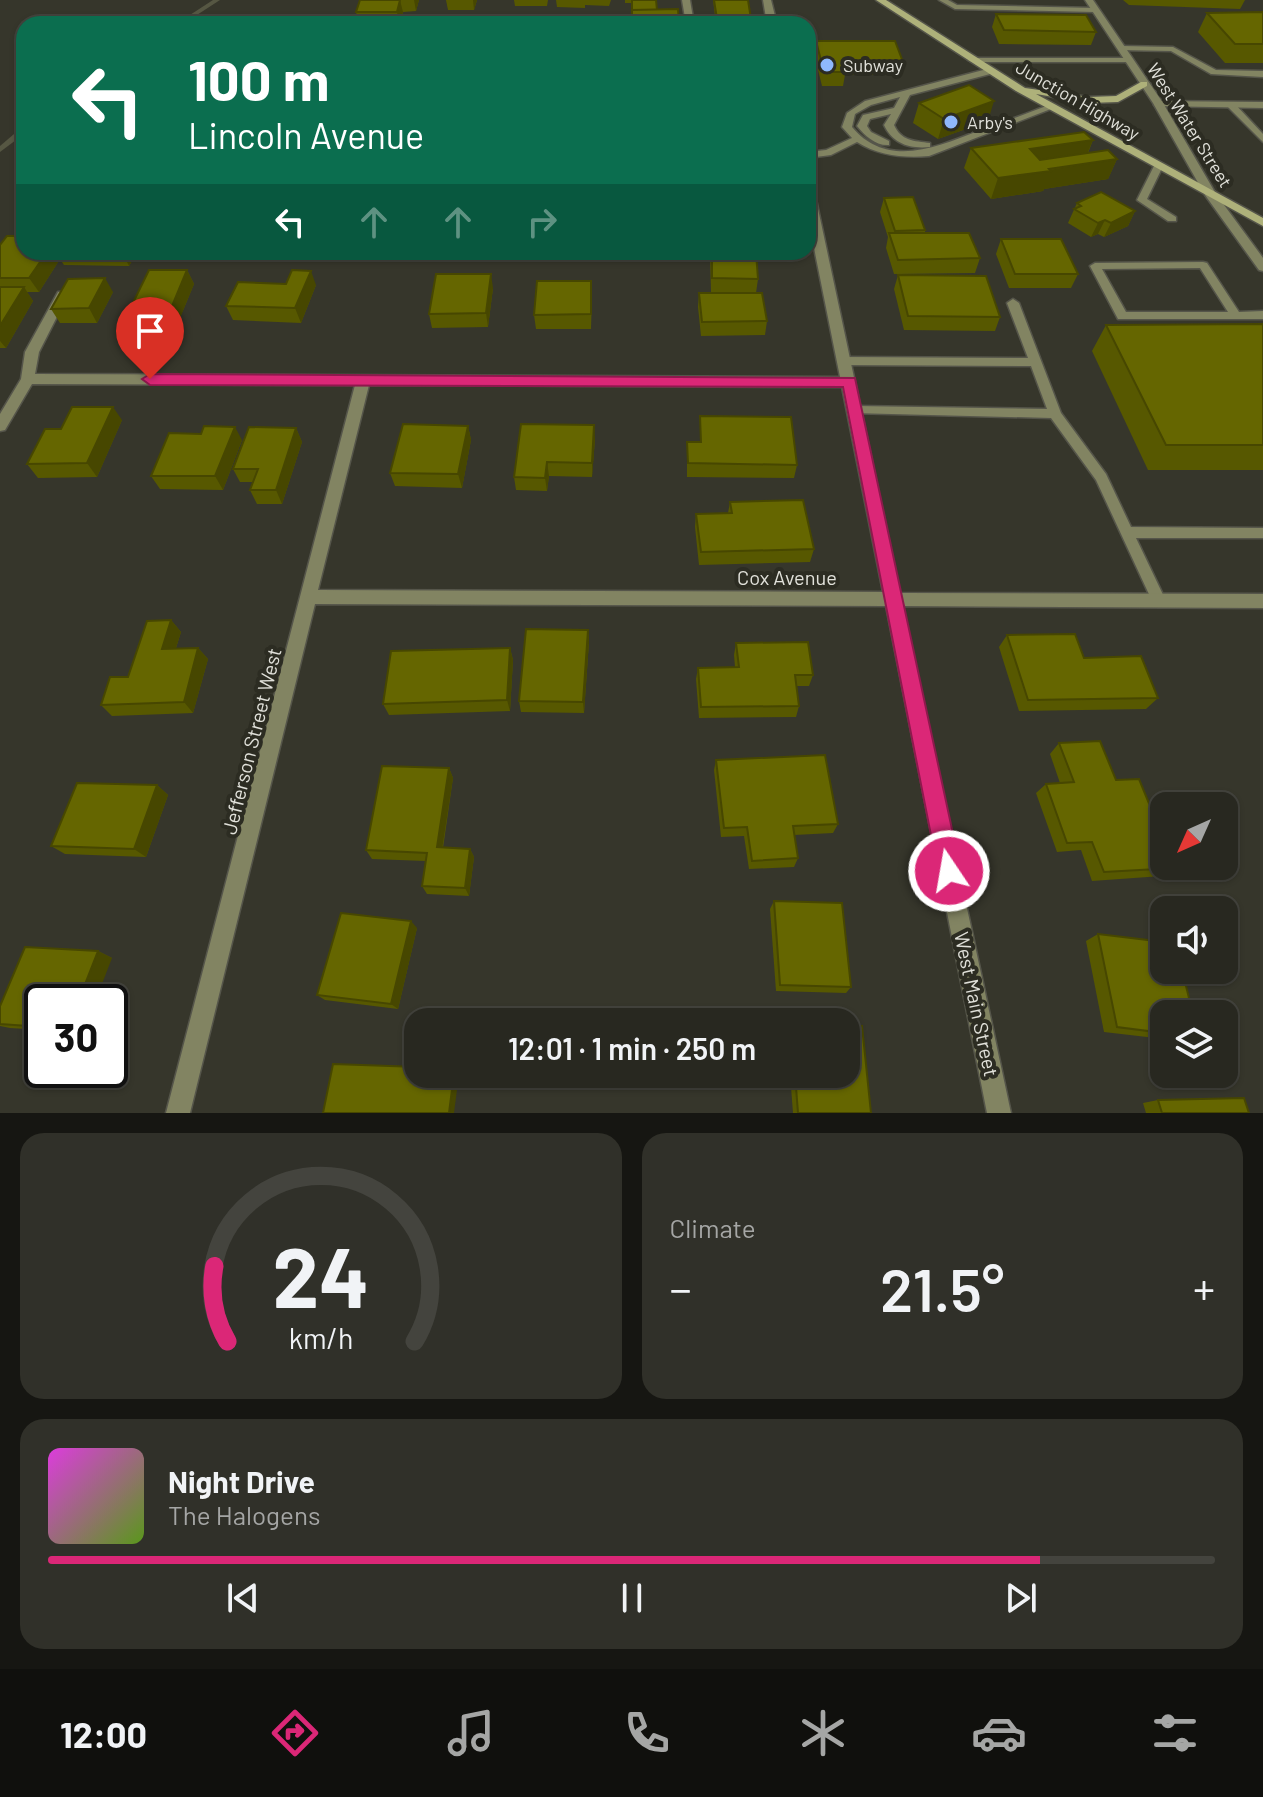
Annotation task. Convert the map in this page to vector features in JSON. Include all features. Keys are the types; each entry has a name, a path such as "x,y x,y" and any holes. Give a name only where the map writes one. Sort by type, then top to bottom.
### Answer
{"main road":[{"name":"Junction Highway","path":"880,0 1019,89 1263,223"},
{"path":"1019,89 1089,100 1118,99 1144,84"}],"street":[{"name":"West Water Street","path":"1089,0 1158,103 1211,195 1263,267"},
{"path":"1158,103 1263,105"},
{"name":"West Main Street","path":"816,227 999,1113"},
{"path":"0,426 28,379 32,352 68,283"},
{"path":"28,379 849,382"},
{"name":"Jefferson Street West","path":"178,1113 363,380"},
{"name":"Cox Avenue","path":"310,597 1263,601"}],"lane":[{"path":"943,0 955,7 1095,10"},
{"path":"1051,0 1057,9"},
{"path":"1122,48 1173,49 1214,72 1263,74"},
{"path":"972,60 1129,60"},
{"path":"991,71 868,103 851,113 847,127 855,140 883,151 910,155 929,153 1052,107"},
{"path":"948,82 961,90"},
{"path":"907,93 889,125 892,134 909,145"},
{"path":"1231,105 1263,139"},
{"path":"897,110 866,117 862,126 882,143 929,145 993,122 1012,122"},
{"path":"999,114 1012,122"},
{"path":"816,154 828,153 855,140"},
{"path":"1158,166 1142,200 1172,219"},
{"path":"1236,315 1203,265 1095,266 1122,316 1263,315"},
{"path":"1013,303 1055,414 1101,478 1159,601"},
{"path":"845,361 1035,362"},
{"path":"856,410 1055,414"},
{"path":"1127,532 1263,533"}],"building":[{"path":"360,0 400,0 397,12 356,12"},
{"path":"632,0 656,0 657,10 632,10"},
{"path":"714,0 748,0 751,16 717,16"},
{"path":"678,9 678,16 632,16 632,10"},
{"path":"1263,12 1263,44 1235,44 1207,13"},
{"path":"996,14 1086,15 1096,32 1004,30"},
{"path":"816,41 895,41 903,62 843,62 845,72 824,72"},
{"path":"969,85 994,101 944,119 919,103"},
{"path":"1084,132 1093,140 1030,149 1040,160 1108,150 1117,159 998,178 971,148"},
{"path":"1101,192 1135,211 1111,223 1105,220 1098,223 1074,209 1081,206 1077,203"},
{"path":"913,197 925,230 895,231 884,198"},
{"path":"889,233 969,233 980,258 898,260"},
{"path":"7,236 16,236 16,260 41,260 29,278 0,278 0,245"},
{"path":"1001,239 1061,239 1078,274 1015,274"},
{"path":"712,260 757,260 758,279 712,278"},
{"path":"149,270 187,270 170,311 129,311"},
{"path":"292,270 311,271 295,308 226,306 238,282 286,284"},
{"path":"436,274 491,274 486,313 429,314"},
{"path":"898,275 986,276 1000,317 908,316"},
{"path":"105,278 89,308 51,309 68,279"},
{"path":"537,281 591,281 591,314 534,315"},
{"path":"0,287 24,287 0,326"},
{"path":"699,293 762,293 767,321 702,322"},
{"path":"1263,324 1263,445 1166,445 1106,325"},
{"path":"72,407 113,407 87,463 27,464 45,429 61,429"},
{"path":"700,416 791,417 797,465 688,463 687,442 701,442"},
{"path":"403,424 468,426 458,474 390,473"},
{"path":"521,424 594,425 592,463 547,462 545,478 514,477"},
{"path":"204,426 235,427 215,476 151,476 169,433 201,434"},
{"path":"249,427 296,428 276,490 250,490 258,469 233,469"},
{"path":"803,500 814,549 701,552 696,514 732,513 730,502"},
{"path":"171,620 162,649 198,648 184,702 101,705 110,677 128,677 147,621"},
{"path":"526,629 588,630 583,702 519,701"},
{"path":"1075,634 1084,658 1141,656 1158,698 1028,700 1007,635"},
{"path":"808,642 813,675 795,675 799,706 701,707 698,668 739,667 736,643"},
{"path":"510,648 507,700 383,704 391,651"},
{"path":"1100,741 1116,780 1139,779 1150,806 1150,869 1104,872 1092,842 1067,843 1046,784 1074,782 1059,743"},
{"path":"825,755 838,824 793,826 798,858 752,861 747,827 724,828 716,760"},
{"path":"382,766 449,768 437,847 470,849 465,888 422,886 427,853 366,850"},
{"path":"77,783 157,785 134,849 51,846"},
{"path":"774,901 842,903 851,987 780,985"},
{"path":"341,913 411,921 391,1004 317,995"},
{"path":"1098,934 1150,940 1150,984 1186,984 1190,1000 1150,1000 1150,1031 1117,1027"},
{"path":"25,947 98,951 85,984 24,984 24,1026 0,1024 0,1006"},
{"path":"862,1026 871,1113 798,1113 796,1088 860,1088"},
{"path":"333,1064 404,1067 404,1088 452,1088 449,1113 323,1113"},
{"path":"1244,1098 1249,1113 1162,1113 1158,1100"}],"waterway":[{"path":"192,16 217,0"},
{"path":"0,150 16,137"}],"place":[{"name":"Subway","path":"827,65"},
{"name":"Arby's","path":"951,122"}],"route":[{"path":"150,379 849,382 949,871"}]}
